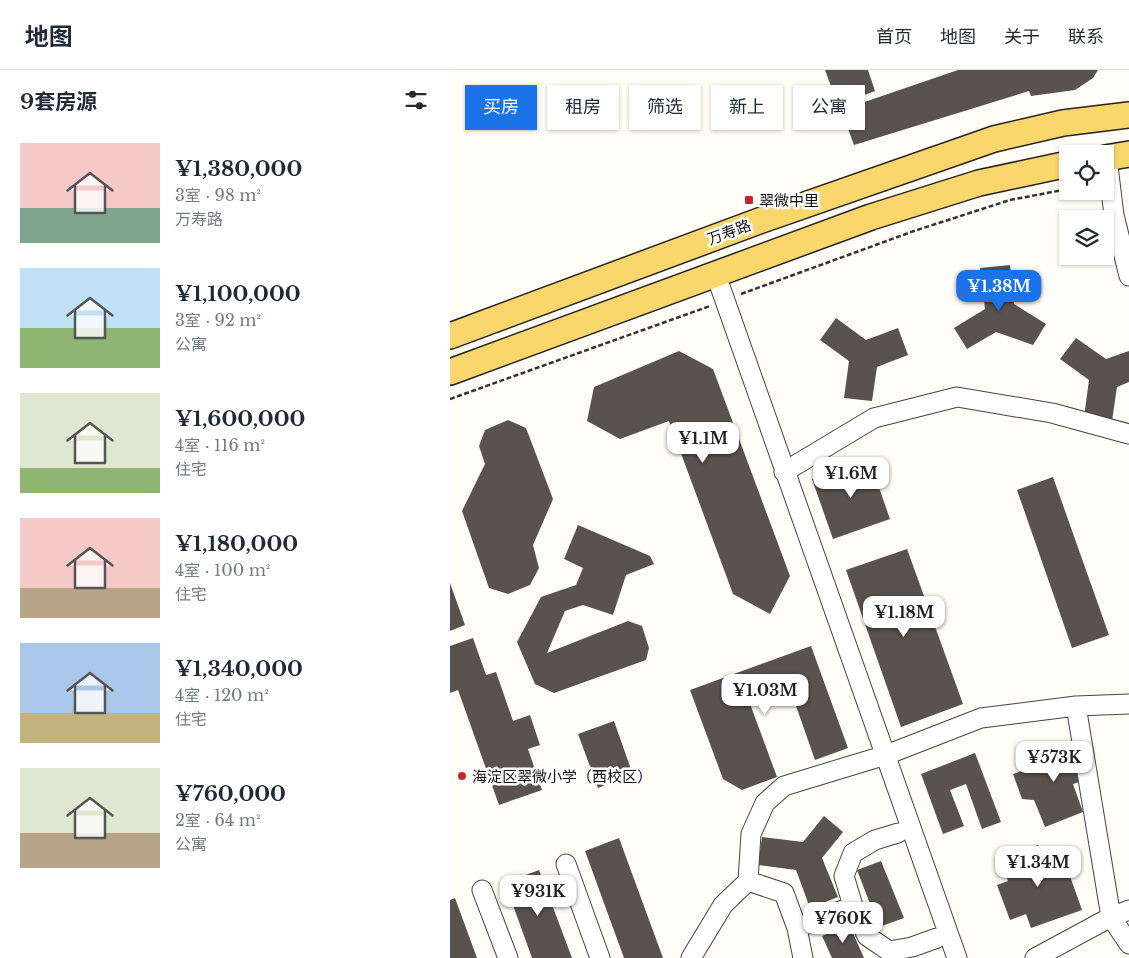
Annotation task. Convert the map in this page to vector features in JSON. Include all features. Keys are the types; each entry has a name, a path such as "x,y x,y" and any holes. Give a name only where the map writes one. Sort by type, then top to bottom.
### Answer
{"main road":[{"name":"万寿路","path":"450,336 760,221 994,139 1063,123 1129,115"},
{"path":"450,372 926,198 1059,166"}],"street":[{"path":"1114,200 1114,215 1129,276"},
{"path":"716,275 957,958"},
{"path":"784,472 874,418 957,397 1052,412 1129,434"},
{"path":"691,958 723,905 748,880 751,834 765,804 784,786 886,756 981,718 1076,706 1129,704"},
{"path":"1076,706 1111,917 1129,944"},
{"path":"898,832 874,840 853,853 844,876 854,906 867,936 889,951 912,947 937,938"},
{"path":"566,864 600,958"},
{"path":"748,880 784,893 797,928 803,958"},
{"path":"482,890 508,958"},
{"path":"797,928 854,906"},
{"path":"1044,956 1111,917 1129,910"}],"path":[{"path":"450,399 940,223 1010,200 1059,191"}],"building":[{"path":"825,70 868,70 875,91 865,95 865,85 831,85"},
{"path":"958,70 1098,70 1093,78 1075,90 1031,96 1029,91 854,145 848,130 865,130 865,102"},
{"path":"1010,265 1014,304 1046,324 1033,345 996,332 967,349 954,328 985,309 980,268"},
{"path":"836,318 866,340 898,328 908,355 877,367 872,401 844,398 849,361 820,340"},
{"path":"1076,338 1106,359 1129,351 1129,382 1117,387 1112,421 1084,417 1089,380 1060,359"},
{"path":"679,351 713,369 790,576 770,614 733,594 669,421 620,439 587,421 594,387"},
{"path":"508,420 526,428 553,499 533,545 539,568 530,585 508,594 489,588 462,511 485,464 479,446 485,430"},
{"path":"869,459 890,519 833,539 812,479"},
{"path":"1053,477 1109,635 1072,648 1017,490"},
{"path":"578,525 650,556 654,564 626,575 613,615 583,605 565,611 547,653 628,621 642,626 649,648 646,660 554,693 535,684 517,642 541,597 576,585 583,568 564,559"},
{"path":"907,549 963,704 901,727 846,570"},
{"path":"450,583 465,625 450,631"},
{"path":"473,638 486,675 496,672 513,721 530,715 540,745 528,749 542,790 499,805 458,690 450,693 450,646"},
{"path":"811,646 848,748 815,760 789,686 749,701 777,777 742,790 723,779 690,690"},
{"path":"614,721 633,775 598,788 578,734"},
{"path":"1077,739 1085,760 1075,764 1082,781 1073,784 1083,812 1045,827 1034,800 1022,799 1013,774 1045,762 1041,753"},
{"path":"975,753 1001,822 982,829 966,784 950,790 964,826 943,834 921,774"},
{"path":"824,816 843,832 822,858 838,897 810,908 796,870 758,865 762,837 803,842"},
{"path":"619,838 663,958 624,958 585,851"},
{"path":"1038,845 1043,861 1052,858 1064,859 1082,910 1031,928 1026,914 1010,920 997,885 1008,881 1000,859"},
{"path":"881,861 904,918 879,927 857,870"},
{"path":"539,870 572,958 532,958 505,883"},
{"path":"455,898 477,958 450,958 450,900"},
{"path":"849,924 864,958 832,958 822,936"}],"place":[{"name":"翠微中里","path":"749,200"},
{"name":"海淀区翠微小学（西校区）","path":"462,776"}]}
